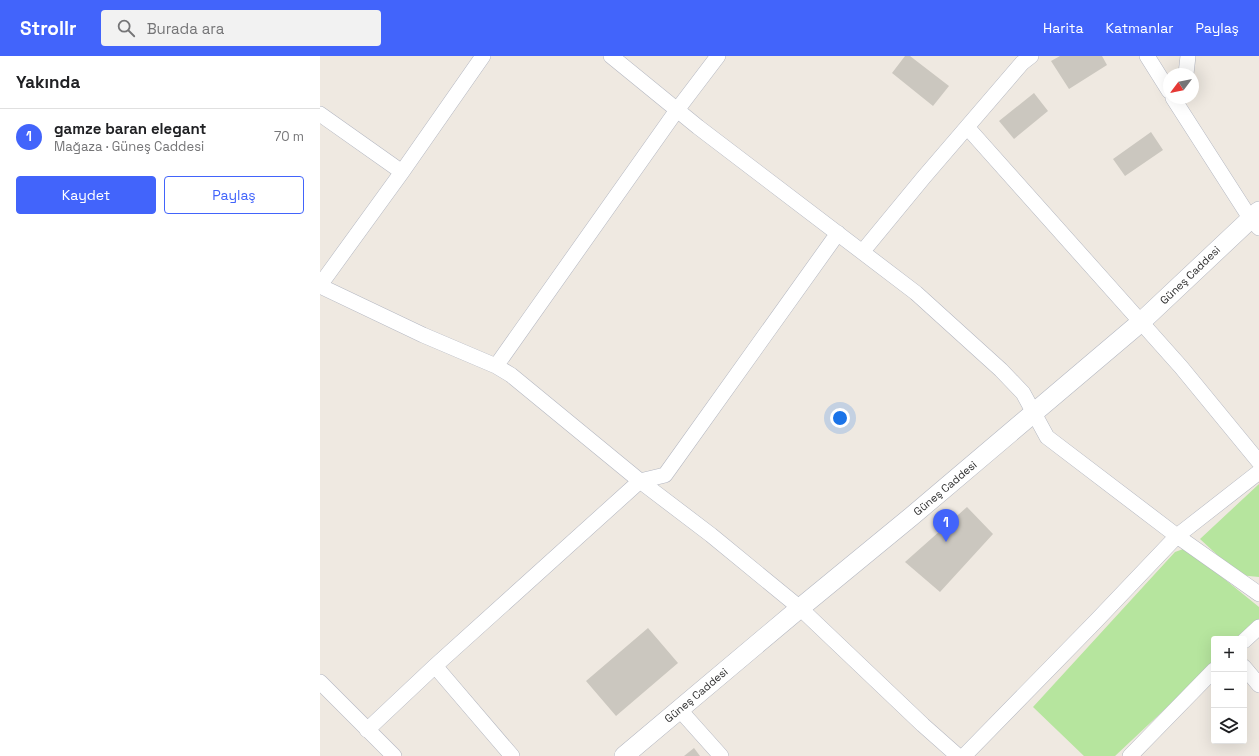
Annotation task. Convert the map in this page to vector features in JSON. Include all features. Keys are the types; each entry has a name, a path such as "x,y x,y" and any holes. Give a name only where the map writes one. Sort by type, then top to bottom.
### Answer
{"street":[{"path":"483,56 320,286 423,335 496,366 511,376 640,481 711,535 800,608 923,725 958,756"},
{"path":"611,56 677,110 916,293 1001,370 1023,393 1047,437 1177,536 1259,594"},
{"path":"496,366 677,110 718,56"},
{"path":"863,251 967,127 1022,64 1031,56"},
{"path":"1147,56 1163,81"},
{"path":"1187,68 1188,56"},
{"path":"1182,105 1256,219"},
{"path":"320,114 402,172"},
{"path":"967,127 1181,367 1259,462"},
{"name":"Güneş Caddesi","path":"624,756 1034,413 1141,322 1256,219"},
{"path":"367,730 435,666 640,481 665,475 838,233"},
{"path":"964,756 1177,536 1259,472"},
{"path":"1247,638 1259,627"},
{"path":"435,666 512,756"},
{"path":"1247,671 1259,685"},
{"path":"1130,756 1212,672"},
{"path":"320,682 394,756"},
{"path":"679,709 721,756"}],"green space":[{"path":"1259,484 1259,577 1239,575 1200,539"},
{"path":"1186,548 1259,607 1259,620 1242,636 1211,636 1211,666 1115,756 1084,756 1033,707 1175,552"}],"building":[{"path":"905,56 910,56 949,86 933,106 892,73"},
{"path":"1060,56 1102,56 1107,65 1069,89 1051,61"},
{"path":"1034,93 1048,111 1014,139 999,121"},
{"path":"1151,132 1163,150 1125,176 1113,159"},
{"path":"967,507 993,534 940,592 905,562"},
{"path":"648,628 678,663 616,716 586,681"},
{"path":"694,748 700,756 684,756"}],"place":[{"name":"gamze baran elegant","path":"946,542"}]}
